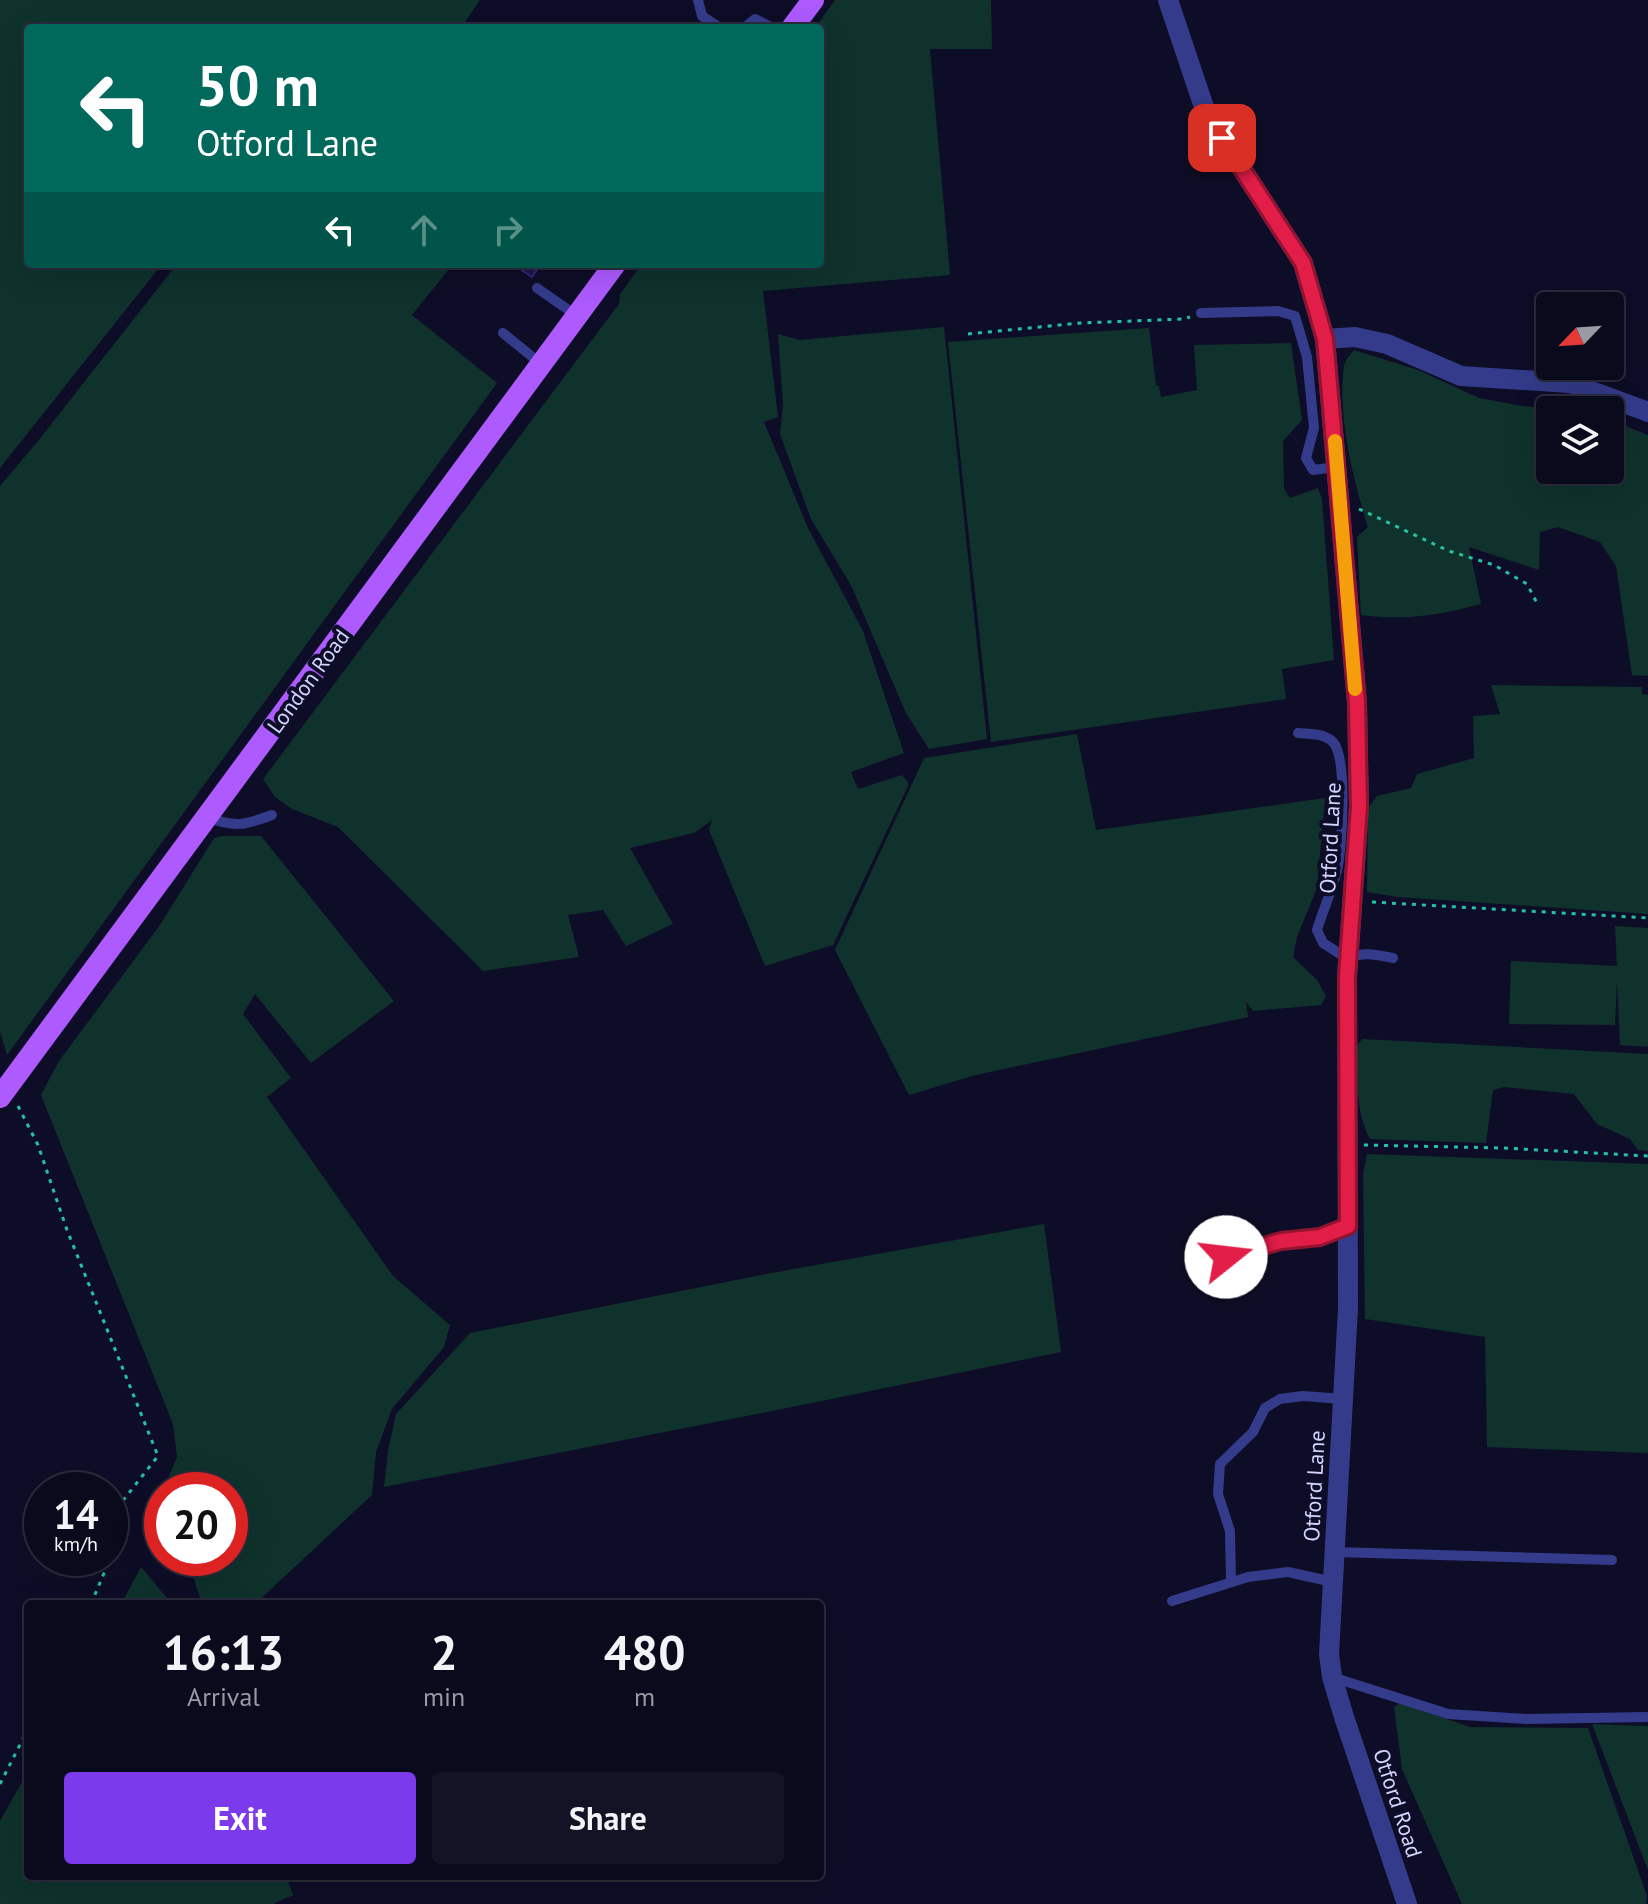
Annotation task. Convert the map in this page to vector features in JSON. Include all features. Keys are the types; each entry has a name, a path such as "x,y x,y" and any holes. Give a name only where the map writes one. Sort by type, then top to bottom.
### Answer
{"main road":[{"path":"795,24 813,0"},
{"name":"London Road","path":"0,1096 612,268"}],"street":[{"name":"Otford Lane","path":"1168,0 1206,113 1303,263 1325,339 1357,718 1359,807 1348,959 1348,1308 1329,1654 1332,1677 1344,1717"},
{"path":"1325,339 1355,337 1387,344 1461,376 1570,383 1648,412"},
{"name":"Otford Road","path":"1344,1717 1407,1904"}],"lane":[{"path":"698,0 702,16 714,24"},
{"path":"537,288 577,316"},
{"path":"1201,313 1278,311 1295,316 1307,357 1314,428 1306,458 1313,470 1338,467"},
{"path":"503,333 541,364"},
{"path":"1298,733 1321,734 1333,742 1340,755 1343,806 1337,870 1317,930 1323,943 1348,959 1356,954 1393,958"},
{"path":"207,817 227,825 237,825 272,815"},
{"path":"1226,1257 1281,1241 1320,1237 1348,1226"},
{"path":"1231,1582 1230,1531 1218,1494 1220,1464 1253,1432 1265,1408 1280,1399 1303,1396 1343,1399"},
{"path":"1335,1552 1612,1560"},
{"path":"1172,1601 1248,1577 1288,1572 1333,1582"},
{"path":"1332,1677 1448,1714 1526,1719 1648,1717"}],"path":[{"path":"968,334 1080,323 1183,319 1201,313"},
{"path":"1341,502 1449,551 1494,565 1527,584 1538,605"},
{"path":"1351,901 1648,918"},
{"path":"0,1096 19,1106 38,1145 67,1230 158,1456 128,1494"},
{"path":"1347,1145 1503,1148 1648,1156"},
{"path":"93,1600 103,1576"},
{"path":"0,1784 24,1737"}],"green space":[{"path":"0,0 480,0 464,24 24,24 24,268 159,268 0,468"},
{"path":"835,0 991,0 992,49 930,49 950,275 763,291 778,417 764,422 808,528 863,631 904,753 851,772 858,789 902,775 909,784 833,945 765,966 709,830 712,820 694,833 630,848 673,924 626,946 603,910 568,915 579,957 483,971 338,827 292,809 275,797 263,779 619,304 620,294 639,268 824,268 824,24 818,24"},
{"path":"174,268 450,268 412,315 497,383 7,1055 0,1032 0,486"},
{"path":"944,327 987,739 929,749 906,713 851,585 811,519 780,434 783,404 778,334 799,340"},
{"path":"1149,328 1156,385 1161,397 1197,390 1194,345 1291,343 1302,420 1283,441 1284,488 1290,498 1318,488 1322,499 1334,660 1282,669 1286,699 991,742 948,342"},
{"path":"1354,350 1418,370 1479,398 1536,407 1536,484 1624,484 1624,426 1648,435 1648,676 1632,675 1616,566 1600,542 1558,527 1540,532 1539,570 1469,547 1481,604 1421,616 1361,615 1357,537 1368,527 1352,468 1345,426 1342,385 1347,360"},
{"path":"1491,685 1642,687 1642,694 1648,695 1648,914 1398,897 1367,892 1368,808 1377,796 1411,788 1417,774 1474,758 1473,716 1500,714"},
{"path":"1077,734 1096,830 1325,798 1317,888 1297,937 1293,957 1317,980 1326,996 1321,1005 1253,1011 1246,1002 1248,1017 976,1075 909,1095 835,950 924,758"},
{"path":"261,836 394,1001 311,1063 255,994 243,1014 291,1078 267,1097 393,1276 450,1325 444,1347 392,1409 376,1452 372,1495 259,1600 201,1600 193,1576 248,1576 248,1472 171,1472 177,1457 173,1424 41,1095 59,1061 160,925 214,838"},
{"path":"1615,926 1648,928 1648,1047 1620,1045 1617,981 1615,1025 1509,1024 1511,961 1617,966"},
{"path":"1362,1039 1648,1054 1648,1151 1638,1150 1630,1139 1597,1124 1574,1094 1504,1087 1493,1090 1486,1143 1370,1139 1358,1094 1356,1047"},
{"path":"1367,1154 1648,1164 1648,1453 1487,1447 1485,1337 1365,1319 1363,1175"},
{"path":"1044,1224 1061,1352 384,1487 396,1414 470,1333 766,1274"},
{"path":"141,1567 144,1576 149,1576 169,1600 123,1600"},
{"path":"1400,1703 1470,1727 1588,1728 1647,1896 1646,1904 1462,1904 1402,1769 1394,1707"},
{"path":"1592,1724 1648,1726 1648,1870"},
{"path":"24,1778 24,1880 287,1880 293,1895 273,1904 0,1904 0,1821"}],"building":[{"path":"519,268 538,268 532,277"}],"slow traffic":[{"path":"1335,441 1355,689"}],"route":[{"path":"1222,138 1303,263 1325,339 1357,703 1359,807 1347,977 1348,1226 1320,1237 1281,1241 1226,1257"}]}
